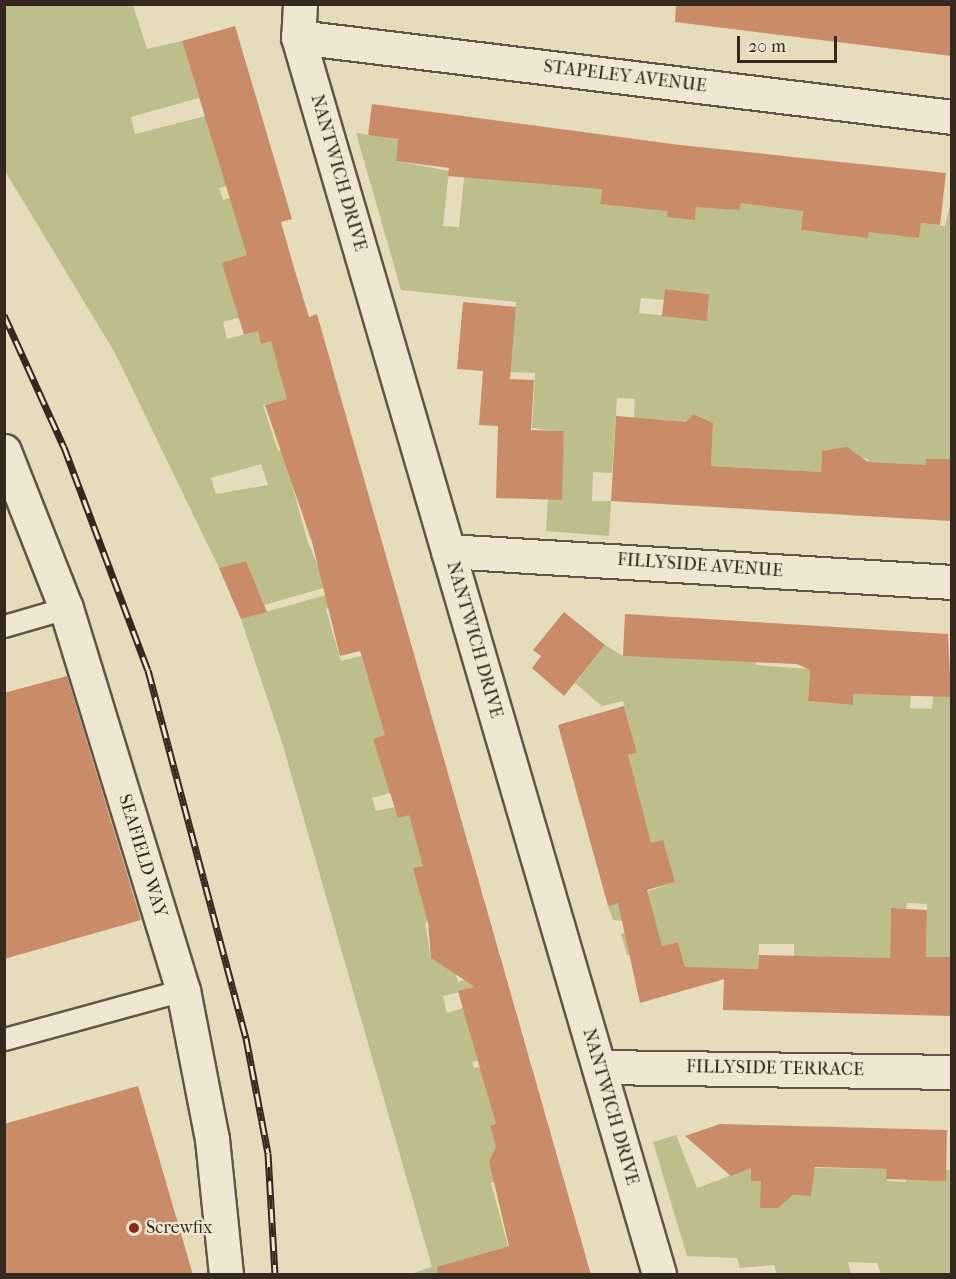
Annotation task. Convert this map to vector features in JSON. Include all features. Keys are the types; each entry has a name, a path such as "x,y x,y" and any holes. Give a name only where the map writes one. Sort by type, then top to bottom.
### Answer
{"street":[{"name":"NANTWICH DRIVE","path":"300,4 298,37 659,1275"},
{"name":"STAPELEY AVENUE","path":"298,37 951,117"},
{"name":"SEAFIELD WAY","path":"4,451 66,608 183,990 212,1139 226,1275"},
{"name":"FILLYSIDE AVENUE","path":"448,551 951,582"},
{"name":"FILLYSIDE TERRACE","path":"599,1067 951,1072"}],"lane":[{"path":"4,626 66,608"},
{"path":"4,1039 183,990"}],"green space":[{"path":"4,5 133,5 147,49 182,41 199,98 131,117 135,134 206,116 227,186 219,188 223,200 231,198 259,237 252,314 223,322 227,339 258,331 271,341 288,399 263,405 278,451 301,445 285,458 308,543 318,566 341,583 264,605 246,561 219,568 115,353 5,171","holes":["261,464 268,485 216,494 211,478"]},
{"path":"356,133 398,139 396,161 449,171 443,226 459,227 465,169 602,188 600,203 623,190 695,220 697,198 737,173 734,210 740,210 741,203 803,209 801,230 868,237 871,216 898,221 896,235 919,238 921,223 945,226 951,201 951,467 926,459 926,465 867,475 868,459 822,451 821,472 711,466 713,423 695,414 684,464 680,425 664,420 633,435 635,399 617,398 612,473 593,472 592,501 611,501 609,536 546,531 551,446 564,446 564,432 532,428 535,373 482,371 484,353 512,355 516,302 401,290","holes":["665,289 709,294 707,320 639,313 641,298 664,300"]},
{"path":"365,584 368,597 326,609 341,661 361,656 381,720 410,727 373,739 378,754 389,751 401,790 372,798 376,811 395,807 409,815 424,865 413,869 440,918 425,923 431,958 451,958 458,982 475,977 478,988 443,996 447,1013 463,1008 505,1053 472,1062 474,1068 480,1067 524,1116 490,1126 503,1152 492,1155 491,1170 511,1177 491,1183 508,1246 468,1258 473,1274 410,1274 432,1267 283,746 241,619"},
{"path":"605,645 623,656 756,659 756,665 810,669 808,701 852,705 853,694 911,695 910,708 932,709 933,696 951,697 951,957 926,957 927,904 907,903 906,909 891,909 890,958 794,956 794,944 759,944 758,969 720,968 719,981 691,988 678,942 627,955 621,934 655,924 613,920 608,906 674,882 635,848 622,757 637,753 623,701 602,706 575,683"},
{"path":"676,1135 697,1188 751,1168 751,1181 761,1181 768,1208 783,1204 784,1195 811,1196 812,1168 887,1169 887,1181 906,1182 907,1169 929,1170 929,1180 945,1181 946,1170 951,1170 951,1274 881,1274 877,1263 848,1262 851,1274 777,1274 774,1265 740,1268 737,1258 687,1256 653,1142"}],"building":[{"path":"676,4 951,4 951,56 675,22"},
{"path":"235,26 292,219 281,222 294,268 309,317 317,314 591,1275 438,1275 437,1267 509,1246 489,1161 496,1147 490,1126 496,1124 458,991 475,987 431,958 428,922 413,868 423,866 409,815 398,818 373,739 385,735 360,651 340,656 312,542 265,405 287,399 271,341 261,344 258,331 244,335 222,263 247,255 182,41"},
{"path":"372,104 680,145 946,173 940,225 921,223 919,238 869,232 868,238 801,230 803,211 741,203 740,210 696,207 695,220 667,217 668,211 600,204 602,189 448,176 449,168 396,161 398,139 368,135"},
{"path":"665,289 709,294 707,321 662,316"},
{"path":"463,302 516,307 510,379 534,380 531,430 564,431 562,500 496,498 498,426 479,425 483,371 457,369"},
{"path":"694,414 713,423 711,466 821,472 822,451 847,447 868,462 926,465 926,459 951,459 951,521 611,501 616,416 686,422"},
{"path":"246,561 267,612 241,619 219,568"},
{"path":"564,612 605,645 564,696 532,668 541,656 533,650"},
{"path":"625,614 948,634 951,697 853,694 853,705 808,701 810,670 797,664 623,656"},
{"path":"67,676 141,920 4,959 4,693"},
{"path":"624,706 637,753 628,755 651,843 663,840 675,882 647,890 662,946 678,942 685,967 758,969 759,955 890,958 891,908 927,910 926,957 951,957 951,1016 723,1010 724,979 640,1003 618,903 608,906 558,725"},
{"path":"138,1086 193,1275 4,1275 4,1124"},
{"path":"720,1124 947,1130 946,1181 886,1179 887,1169 815,1167 811,1196 793,1195 778,1208 760,1208 761,1181 751,1181 751,1168 731,1176 685,1136"}],"railway":[{"path":"4,315 64,447 148,670 246,1038 268,1153 275,1274"}],"place":[{"name":"Screwfix","path":"134,1228"}]}
